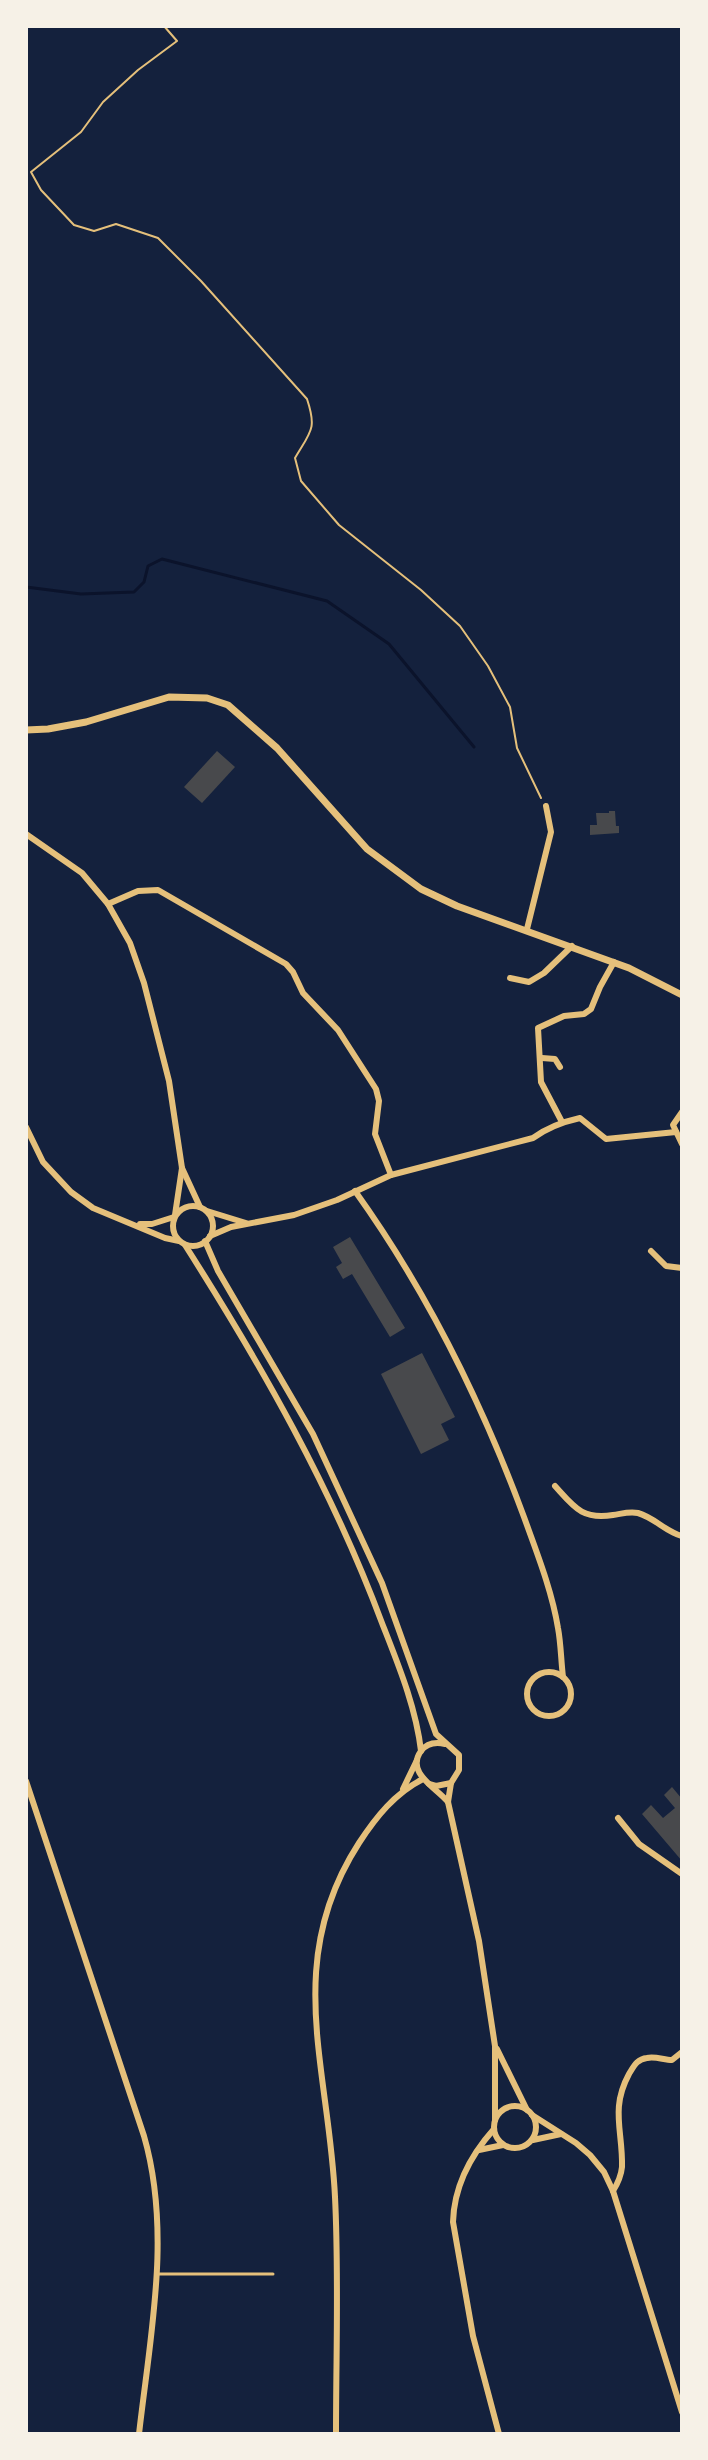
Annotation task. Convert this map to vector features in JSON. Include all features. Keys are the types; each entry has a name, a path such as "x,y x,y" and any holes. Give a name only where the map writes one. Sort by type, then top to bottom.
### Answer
{"street":[{"path":"26,730 86,722 169,697 207,698 228,705 277,748 367,849 421,889 457,906 614,962 682,995"},
{"path":"527,929 551,832 546,806"},
{"path":"26,834 82,873 108,904 130,943 144,983 169,1081 182,1168 173,1229 269,1381 329,1496 369,1586 415,1719 418,1773 448,1802"},
{"path":"108,904 138,891 158,890 286,964 303,993 338,1030 376,1089 379,1101 375,1134 391,1175"},
{"path":"510,978 529,982 544,973 572,946"},
{"path":"562,1122 541,1082 538,1028 564,1016 584,1014 591,1009 614,962"},
{"path":"542,1058 555,1059 560,1067"},
{"path":"682,1112 673,1125 682,1144"},
{"path":"26,1127 43,1162 71,1192 93,1208 192,1246 249,1223 294,1215 391,1175 533,1138 562,1122 580,1118 606,1139 676,1132"},
{"path":"182,1168 213,1222 208,1239 212,1261 313,1434 382,1583 436,1734 459,1755 460,1763 451,1783 448,1802 479,1941 495,2046 495,2136 503,2145 515,2149 531,2140 561,2134"},
{"path":"355,1191 409,1275 461,1371 511,1482 551,1597 559,1629 563,1677 571,1690 568,1705 557,1714 543,1715 531,1706 528,1691 535,1678 549,1673 563,1677"},
{"path":"137,1224 152,1224 175,1216 186,1206 249,1223"},
{"path":"651,1251 666,1266 682,1268"},
{"path":"555,1486 582,1514 635,1513 658,1521 672,1533 682,1536"},
{"path":"549,1673 560,1657"},
{"path":"336,2434 335,2199 314,1980 322,1926 339,1879 367,1832 403,1789 419,1755 433,1743 448,1745"},
{"path":"26,1781 152,2163 157,2188 157,2274 139,2434"},
{"path":"403,1789 426,1782 436,1786 451,1783"},
{"path":"618,1818 639,1844 682,1874"},
{"path":"495,2046 536,2128 531,2140"},
{"path":"613,2191 620,2179 622,2163 617,2118 619,2098 628,2077 636,2063 645,2057 672,2060 682,2052"},
{"path":"495,2120 508,2107 530,2113 590,2155 604,2172 613,2191 682,2412"},
{"path":"494,2129 461,2179 453,2222 473,2336 499,2434"},
{"path":"479,2150 503,2145"}],"lane":[{"path":"157,2274 273,2274"}],"path":[{"path":"164,26 177,41 138,70 103,102 81,132 31,172 41,190 74,225 94,231 116,224 158,238 307,399 314,419 295,458 301,481 339,525 421,590 460,626 488,666 510,707 517,748 546,806"}],"building":[{"path":"217,751 235,767 202,803 184,787"},
{"path":"615,811 619,833 590,835 590,825 597,825 596,813"},
{"path":"350,1237 405,1328 390,1337 352,1274 343,1279 336,1267 342,1263 333,1247"},
{"path":"422,1353 455,1417 441,1424 449,1440 421,1454 381,1374"},
{"path":"672,1787 682,1799 682,1861 642,1814 651,1805 663,1818 675,1808 664,1795"}],"waterway":[{"path":"26,587 81,594 134,592 144,582 148,566 162,559 327,601 389,644 474,747"}]}
